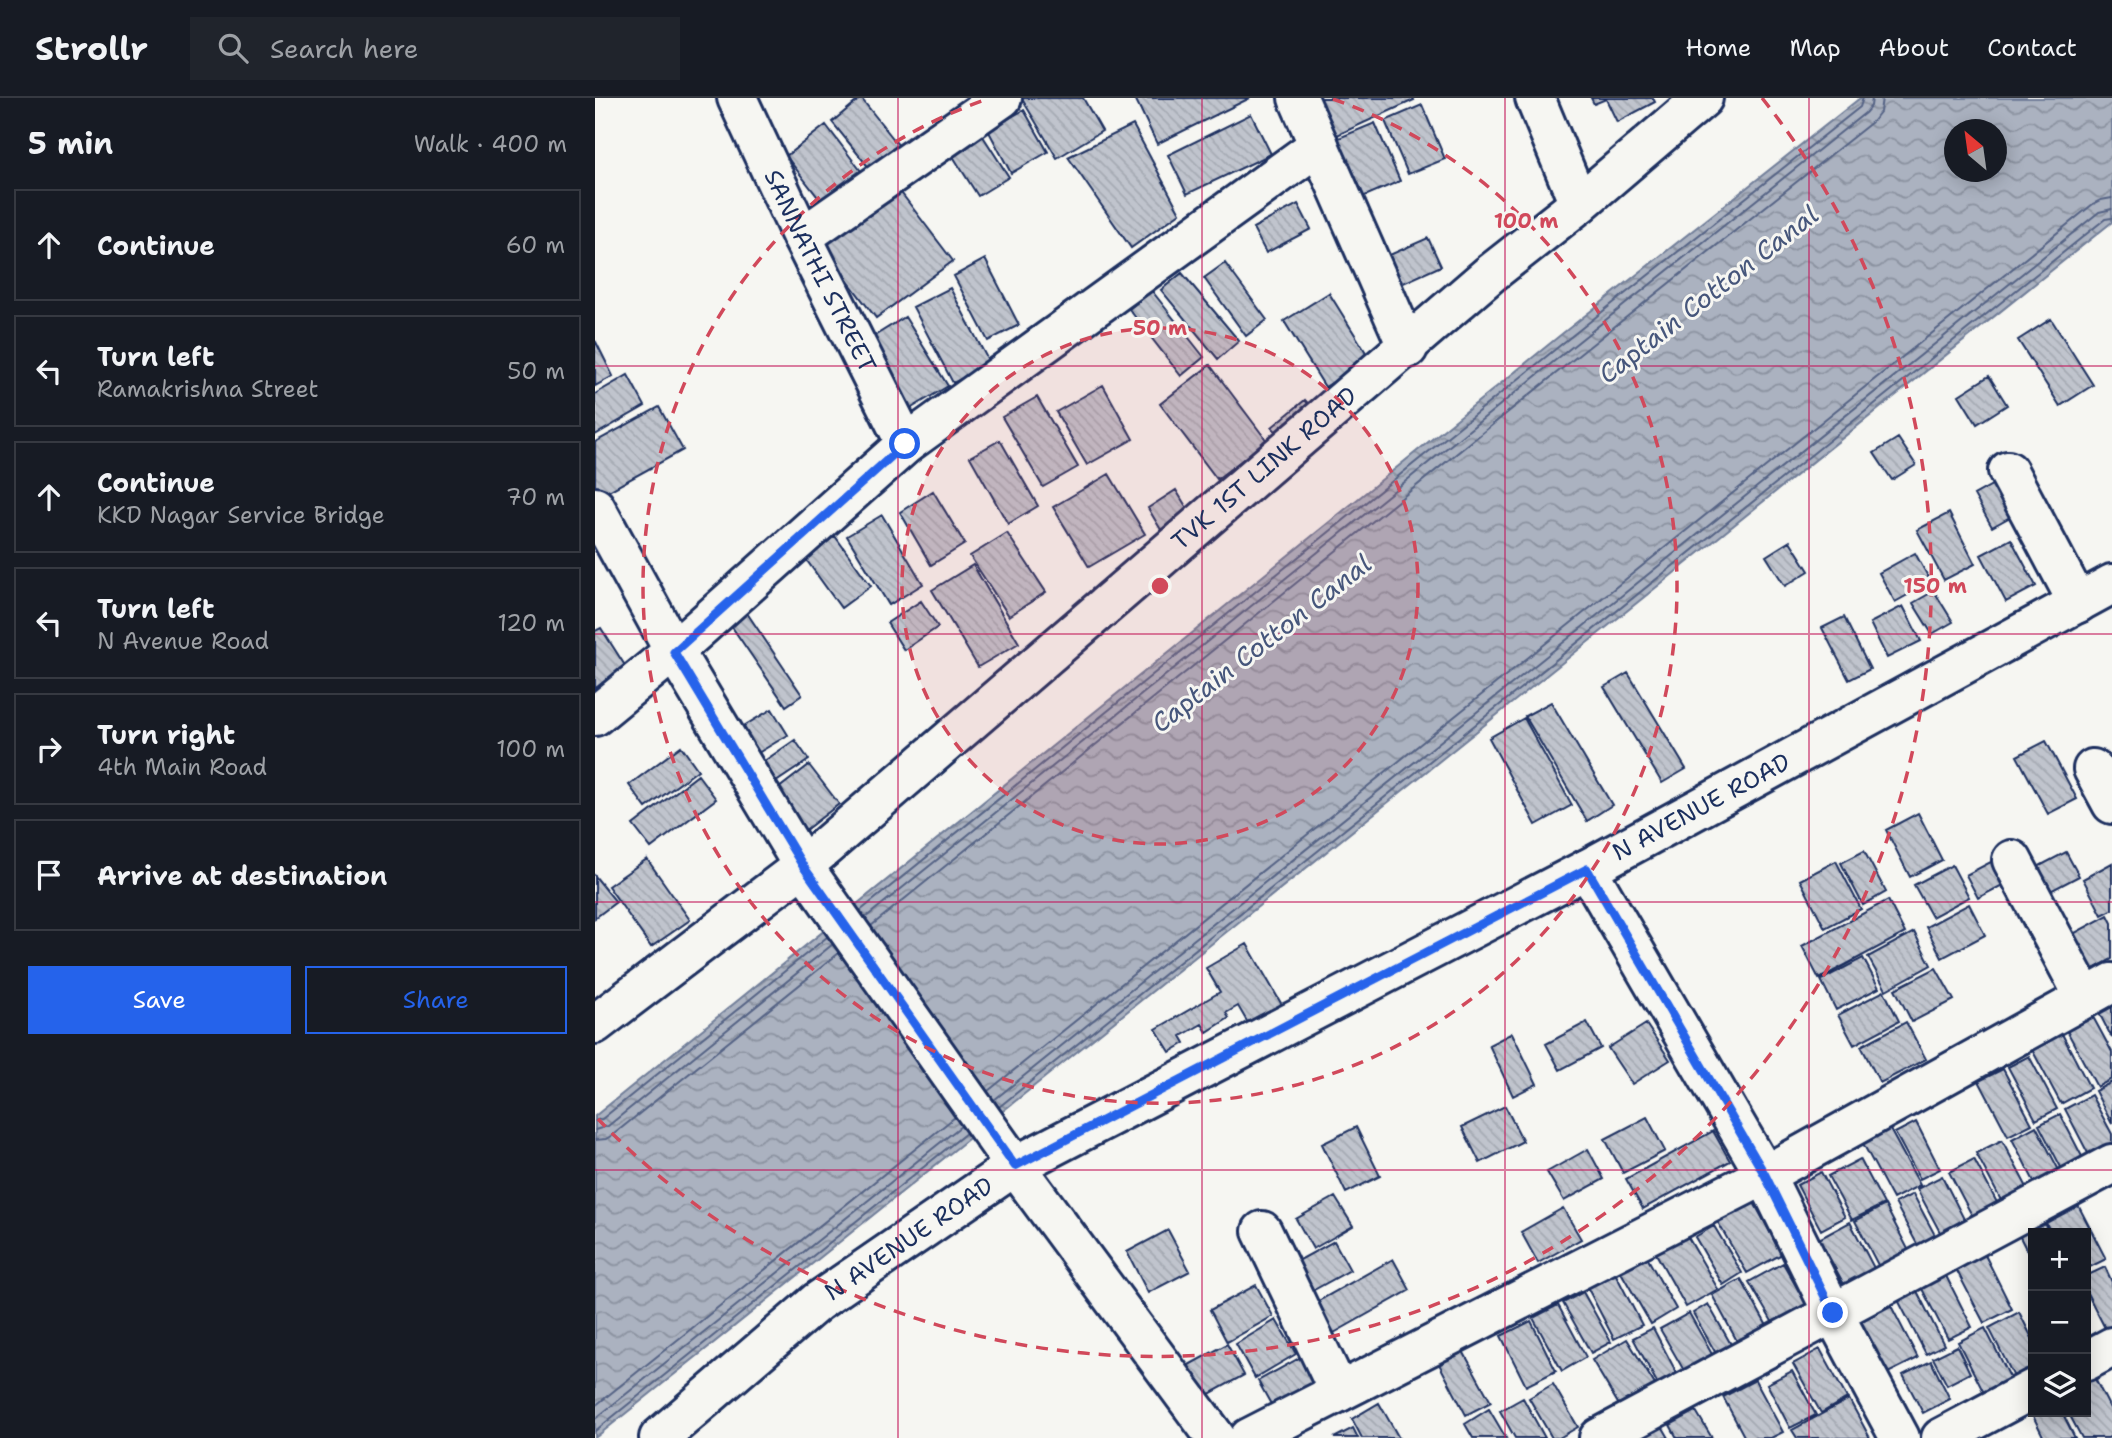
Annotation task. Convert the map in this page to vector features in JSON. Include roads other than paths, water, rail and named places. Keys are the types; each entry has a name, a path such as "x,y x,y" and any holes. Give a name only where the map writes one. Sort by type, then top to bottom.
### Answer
{"street":[{"name":"SANNATHI STREET","path":"737,98 905,444"},
{"path":"802,236 1002,98"},
{"path":"1298,98 1408,348"},
{"path":"1535,98 1579,204"},
{"name":"TVK 1ST LINK ROAD","path":"595,1024 803,866 1408,348 1490,274 1579,204 1699,100"},
{"path":"595,716 674,652 905,444 1319,145"},
{"path":"2008,471 2078,603"},
{"path":"595,507 674,652 803,866 1015,1166 1216,1438"},
{"name":"N AVENUE ROAD","path":"659,1438 817,1302 1015,1166 1587,869 2112,584"},
{"path":"2093,769 2112,804"},
{"path":"1249,1438 1765,1175 2098,990 2012,860"},
{"path":"1587,869 1765,1175 1833,1313 1900,1438"},
{"path":"1599,1438 2112,1164"},
{"path":"1262,1231 1339,1392"},
{"path":"2091,1358 2112,1347"},
{"path":"1941,1438 2028,1392"}],"water":[{"name":"Captain Cotton Canal","path":"1860,98 2112,98 2112,222 595,1438 595,1116 1563,333"}]}
